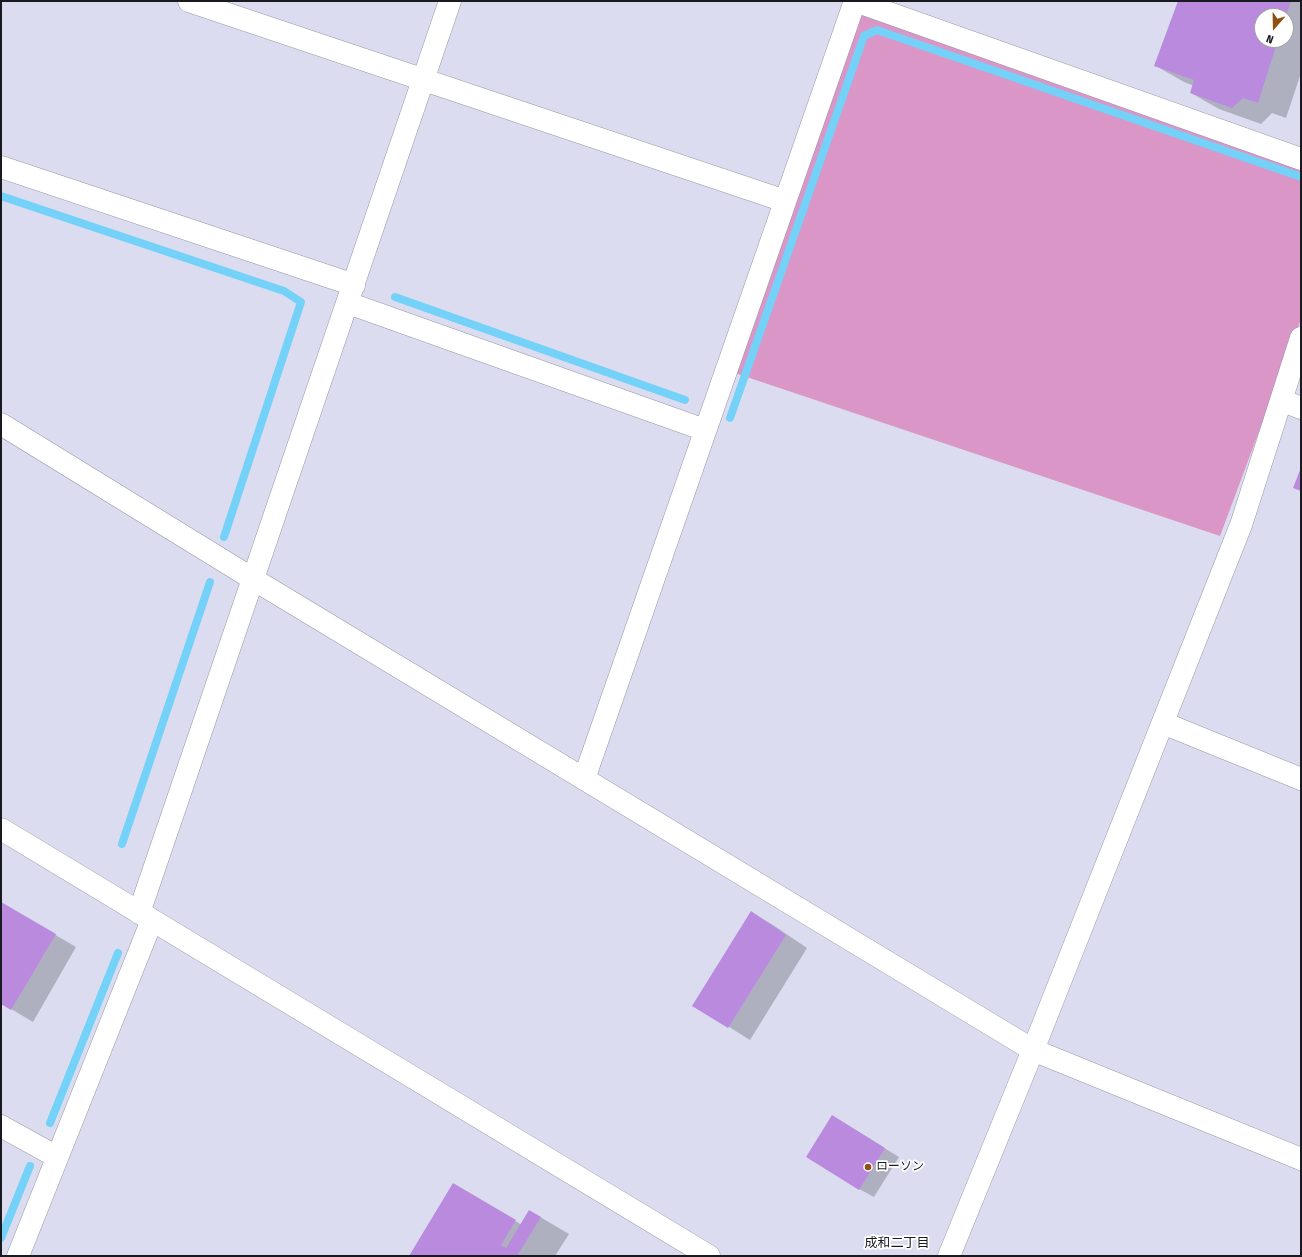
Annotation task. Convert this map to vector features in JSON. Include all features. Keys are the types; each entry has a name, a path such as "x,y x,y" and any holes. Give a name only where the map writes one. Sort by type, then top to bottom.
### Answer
{"street":[{"path":"189,1 785,201"},
{"path":"18,1256 57,1157 145,916 253,579 450,1"},
{"path":"584,779 855,1 1301,159"},
{"path":"1,167 351,294 705,430"},
{"path":"949,1256 1033,1050 1241,525 1301,338"},
{"path":"1281,400 1301,408"},
{"path":"1,424 253,579 1033,1050 1301,1159"},
{"path":"1163,723 1301,779"},
{"path":"1,829 709,1256"},
{"path":"1,1126 57,1157"}],"shaded area":[{"path":"855,1 1301,159 1301,319 1220,536 726,370"}],"building":[{"path":"1178,1 1291,1 1289,8 1254,8 1254,48 1275,48 1258,103 1243,98 1232,108 1190,93 1194,80 1154,66"},
{"path":"1301,470 1301,491 1293,488"},
{"path":"1,902 56,934 11,1010 1,1004"},
{"path":"751,911 786,935 728,1028 692,1006"},
{"path":"832,1115 885,1148 859,1190 806,1157"},
{"path":"453,1183 516,1220 501,1245 506,1248 529,1210 541,1217 517,1256 409,1256"}],"waterway":[{"path":"730,418 864,36 877,30 1301,177"},
{"path":"1,196 284,291 301,302 224,537"},
{"path":"395,297 685,400"},
{"path":"122,844 210,582"},
{"path":"50,1123 118,953"},
{"path":"1,1238 30,1166"}],"place":[{"name":"ローソン","path":"868,1167"}],"district":[{"name":"成和二丁目","path":"897,1243"}]}
